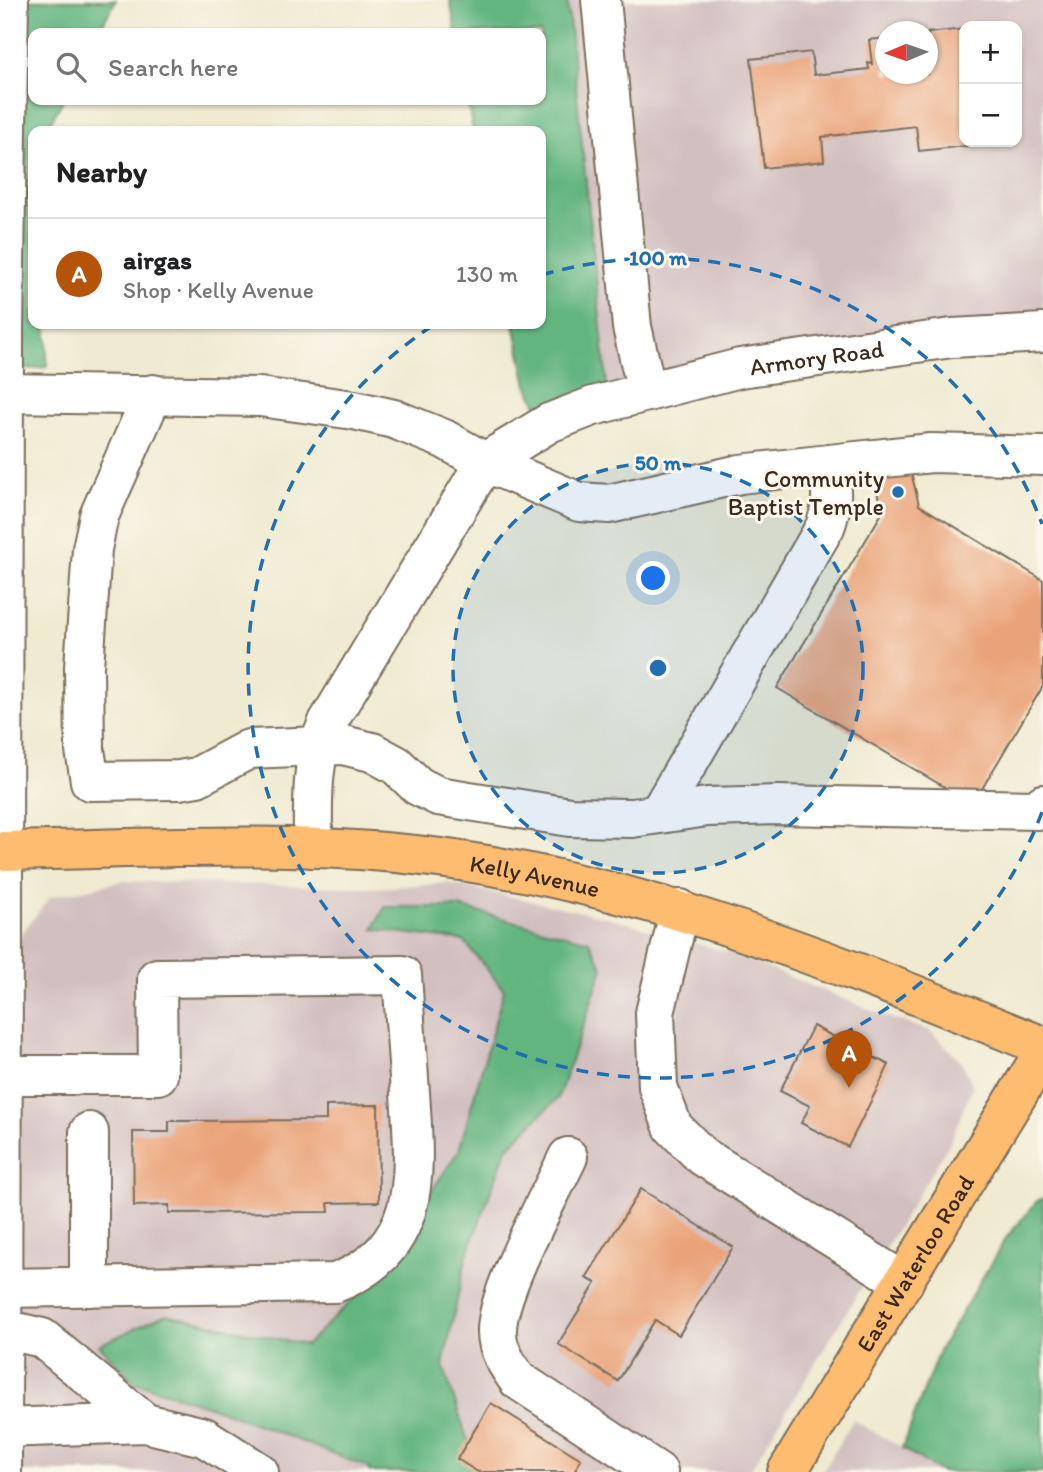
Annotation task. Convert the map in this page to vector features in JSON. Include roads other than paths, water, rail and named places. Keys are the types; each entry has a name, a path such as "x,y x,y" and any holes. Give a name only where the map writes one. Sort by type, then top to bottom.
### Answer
{"main road":[{"name":"Kelly Avenue","path":"1,851 313,848 416,855 510,868 680,909 756,934 1043,1046"},
{"name":"East Waterloo Road","path":"788,1472 1043,1053"}],"street":[{"path":"2,1472 4,85 9,0"},
{"path":"601,0 632,327 647,393"},
{"name":"Armory Road","path":"485,462 549,423 593,406 740,368 952,338 1043,333"},
{"path":"4,393 260,397 354,410 394,419 444,439 485,462 579,502 609,504 740,474 829,464 931,453 1043,456"},
{"path":"153,394 99,516 92,549 84,667 85,750 90,781 197,778 249,750 343,746 372,752 396,765 418,786 438,796 570,817 632,818 708,807 777,804 1040,810 1043,804"},
{"path":"313,848 313,777 317,746 328,722 485,462"},
{"path":"659,813 825,527 831,512 832,497 829,464"},
{"path":"680,909 655,1013 657,1087 673,1128 702,1156 904,1282"},
{"path":"1,1288 335,1283 359,1274 385,1251 402,1224 413,1190 413,1143 402,975 157,978 158,1075 2,1075"},
{"path":"89,1132 89,1287"},
{"path":"568,1157 501,1300 496,1332 503,1358 518,1380 658,1472"},
{"path":"1,1328 42,1338 145,1423"},
{"path":"2,1428 145,1423 204,1437 259,1472"}],"place":[{"name":"Community Baptist Temple","path":"898,492"},
{"name":"airgas","path":"849,1088"}]}
